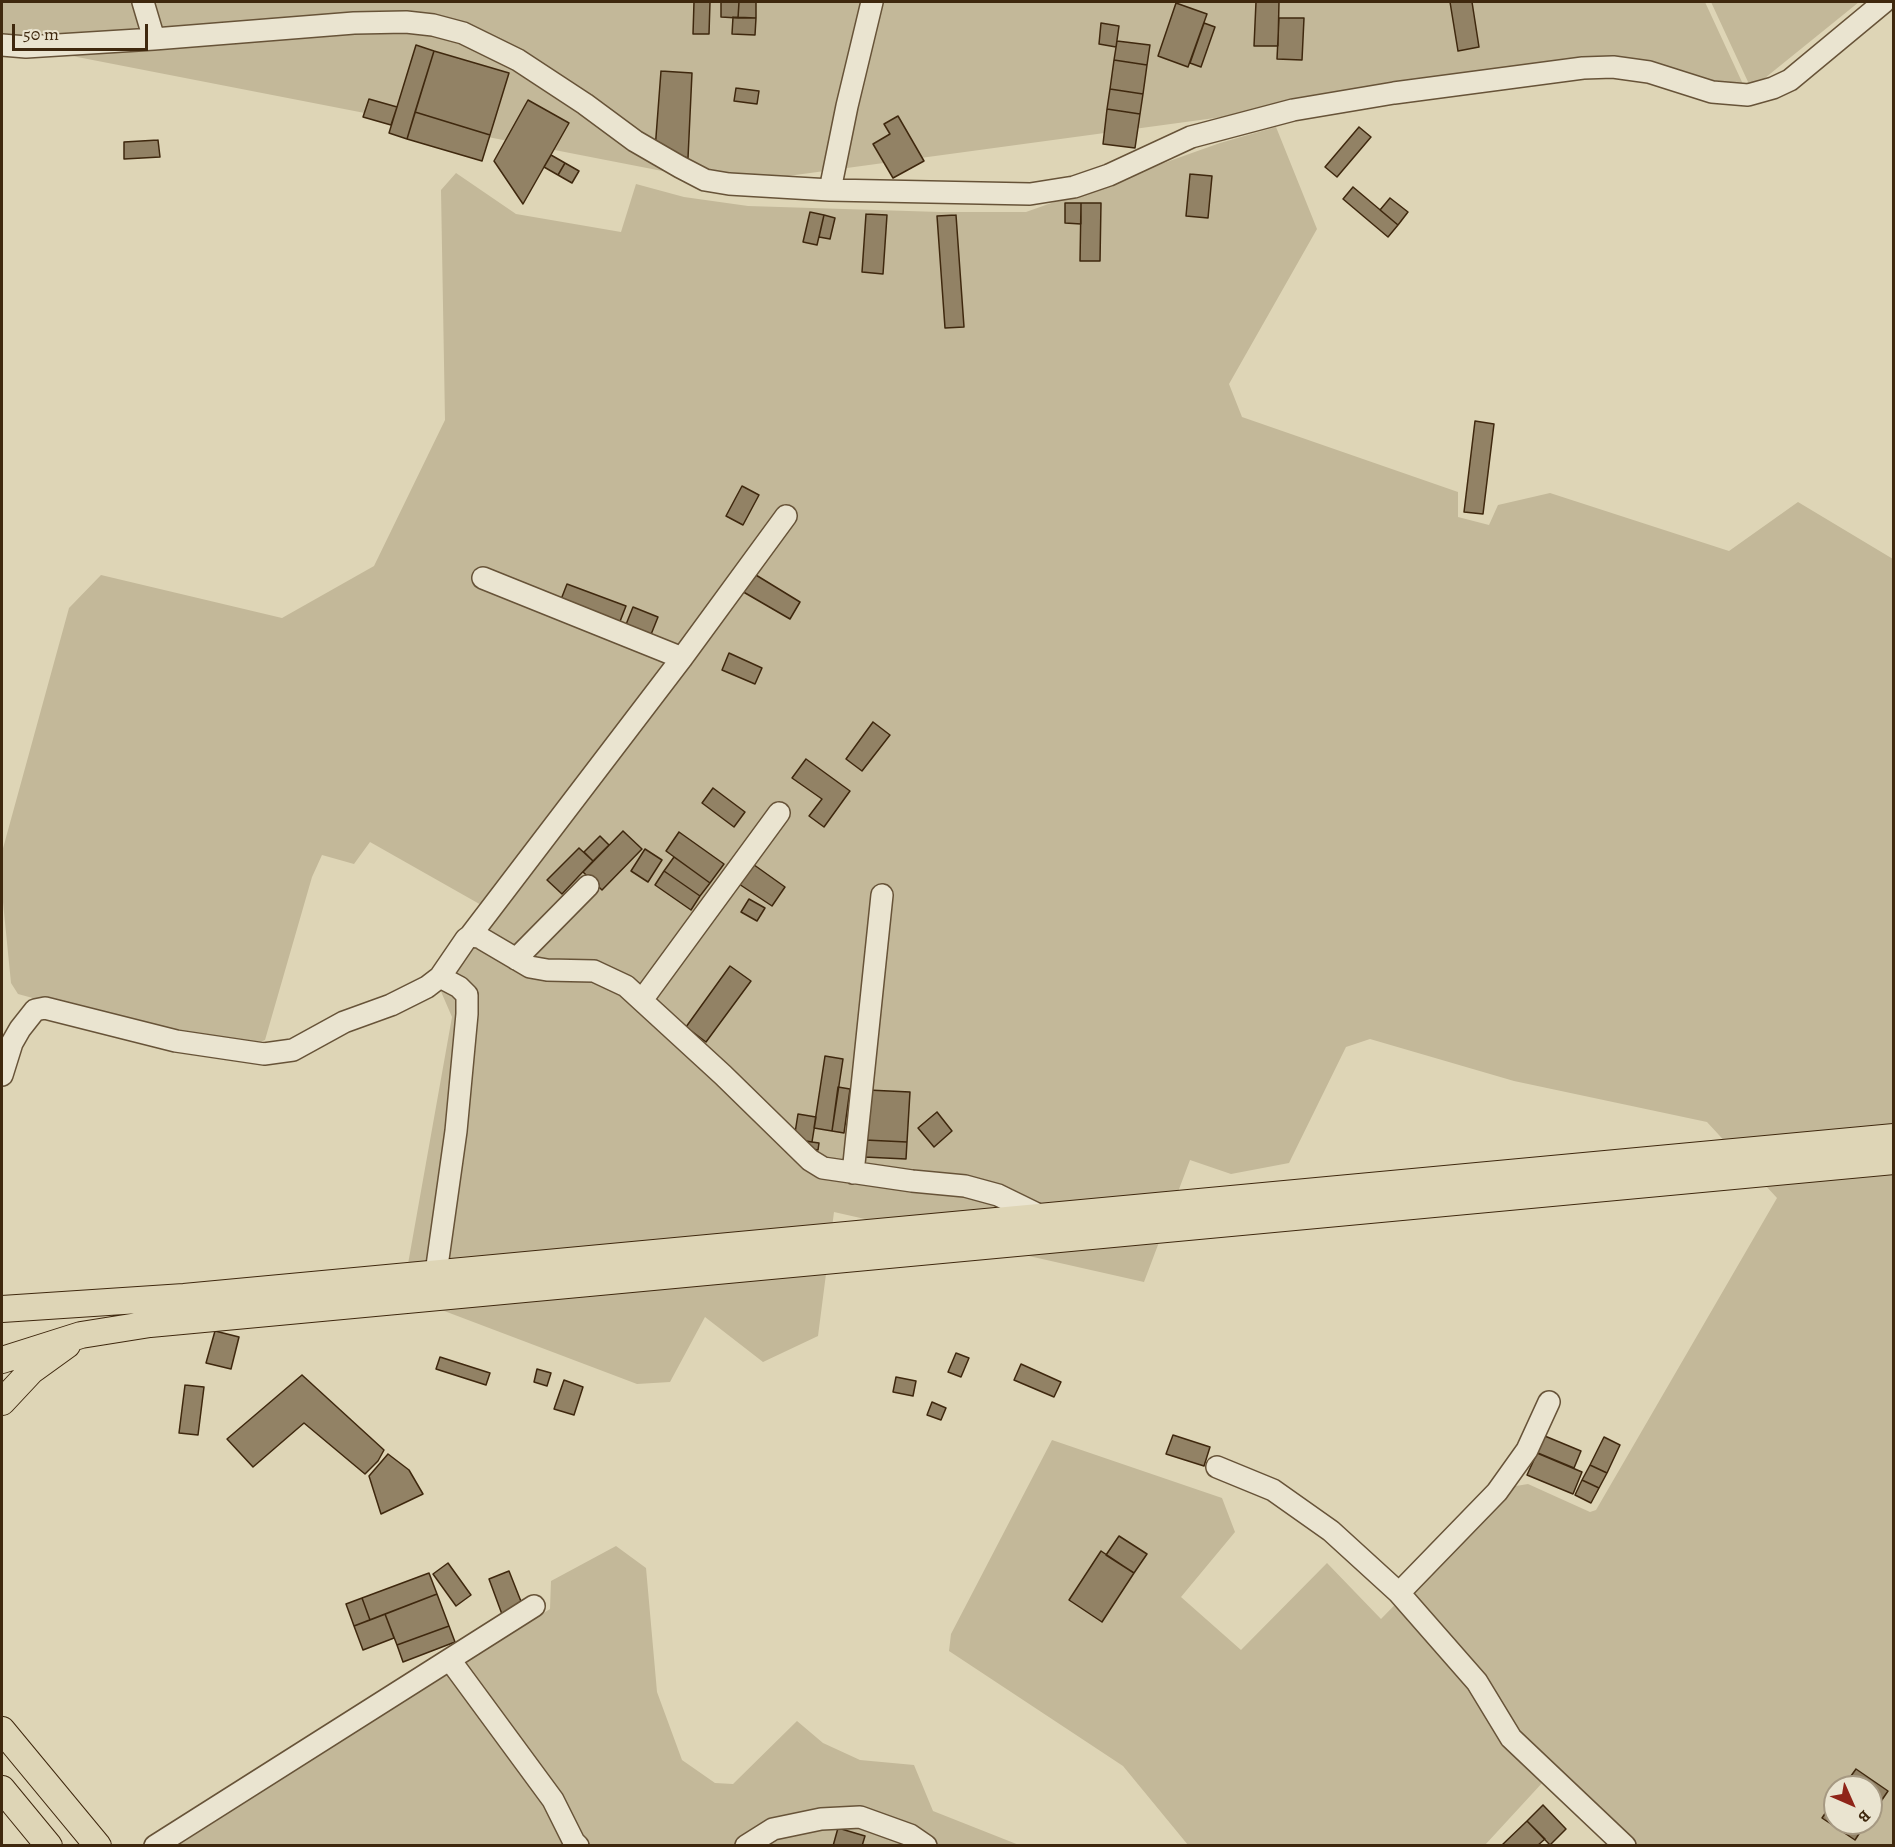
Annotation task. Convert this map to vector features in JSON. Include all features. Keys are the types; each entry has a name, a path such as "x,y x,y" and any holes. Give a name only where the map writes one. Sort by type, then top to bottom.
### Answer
{"main road":[{"path":"2,1309 184,1297 1893,1137"},
{"path":"2,1360 81,1335 150,1324 1893,1161"},
{"path":"2,1402 31,1371 81,1335"},
{"path":"2,1730 98,1845"},
{"path":"2,1789 49,1845"}],"street":[{"path":"144,2 154,39"},
{"path":"830,190 847,106 873,2"},
{"path":"2,45 26,47 354,24 406,22 436,25 463,33 518,60 585,104 635,141 705,180 729,184 830,190 1030,194 1074,187 1109,175 1191,137 1293,110 1394,93 1583,68 1613,67 1649,72 1712,92 1748,95 1773,88 1790,80 1884,2"},
{"path":"2,1074 16,1036 35,1010 45,1008 176,1041 264,1054 293,1050 344,1022 411,996 427,987 440,977 466,939 682,658 786,516"},
{"path":"483,578 682,658"},
{"path":"642,1000 779,813"},
{"path":"516,959 588,886"},
{"path":"853,1173 882,895"},
{"path":"470,936 488,940 530,966 547,970 594,971 626,987 723,1075 810,1160 823,1168 965,1186 998,1195 1043,1216"},
{"path":"436,1273 456,1131 467,1014 466,996 459,987 440,977"},
{"path":"1399,1593 1497,1492 1527,1450 1549,1402"},
{"path":"1217,1467 1273,1490 1331,1531 1399,1593 1476,1682 1511,1738 1625,1845"},
{"path":"155,1845 534,1606"},
{"path":"450,1660 552,1800 574,1842 578,1845"},
{"path":"746,1845 773,1829 821,1819 860,1817 910,1835 926,1845"}],"shaded area":[{"path":"2,2 1705,2 1748,95 1583,68 729,184 26,47 2,37"},
{"path":"1711,2 1859,2 1760,82 1749,84"},
{"path":"1276,127 1317,229 1229,384 1242,417 1458,492 1458,517 1489,525 1498,505 1550,493 1729,551 1798,502 1893,559 1893,1845 1634,1845 1555,1769 1485,1845 1188,1845 1123,1766 949,1651 951,1634 1052,1440 1222,1498 1235,1532 1181,1597 1241,1650 1327,1563 1381,1619 1510,1487 1528,1484 1590,1512 1596,1510 1777,1198 1707,1122 1514,1081 1370,1039 1346,1047 1289,1163 1231,1174 1190,1160 1144,1282 834,1212 818,1336 763,1362 705,1317 670,1382 637,1384 439,1309 408,1264 452,1017 433,973 483,906 370,842 354,864 322,855 312,877 265,1040 251,1046 139,1027 18,994 11,983 2,892 2,852 69,608 101,575 282,618 374,566 445,420 441,190 456,173 516,214 621,232 636,184 684,197 748,206 940,212 1026,212 1220,143"},
{"path":"616,1546 646,1568 657,1692 682,1760 715,1783 733,1784 797,1721 823,1743 860,1760 914,1765 933,1811 1019,1845 169,1846 550,1609 551,1581"}],"building":[{"path":"694,2 710,2 709,34 693,34"},
{"path":"721,2 739,2 738,18 721,17"},
{"path":"739,2 756,2 756,18 738,18"},
{"path":"1256,2 1279,2 1278,46 1254,46"},
{"path":"1450,2 1472,2 1479,47 1458,51"},
{"path":"1176,3 1207,14 1188,67 1158,56"},
{"path":"733,17 756,18 755,35 732,34"},
{"path":"1279,18 1304,18 1302,60 1277,59"},
{"path":"1101,23 1119,26 1116,47 1099,44"},
{"path":"1204,23 1215,27 1201,67 1190,63"},
{"path":"1117,41 1150,45 1147,65 1114,60"},
{"path":"416,45 434,51 407,139 389,133"},
{"path":"434,51 509,73 490,135 415,112"},
{"path":"1114,60 1147,65 1143,94 1110,89"},
{"path":"661,71 692,73 688,158 655,150"},
{"path":"736,88 759,91 757,104 734,101"},
{"path":"1110,89 1143,94 1140,114 1107,109"},
{"path":"369,99 397,107 391,125 363,117"},
{"path":"528,100 569,123 523,204 494,161"},
{"path":"1107,109 1140,114 1135,148 1103,144"},
{"path":"415,112 490,135 482,161 407,139"},
{"path":"898,116 924,161 893,178 873,144 890,134 884,124"},
{"path":"1359,127 1371,137 1337,177 1325,167"},
{"path":"158,140 160,157 124,159 124,142"},
{"path":"551,155 565,163 558,175 544,167"},
{"path":"565,163 579,171 572,183 558,175"},
{"path":"1190,174 1212,176 1208,218 1186,216"},
{"path":"1353,187 1398,225 1388,237 1343,199"},
{"path":"1390,198 1408,212 1398,225 1380,210"},
{"path":"1065,203 1081,203 1081,224 1065,223"},
{"path":"1081,203 1101,203 1100,261 1080,261"},
{"path":"810,212 824,215 817,245 803,242"},
{"path":"866,214 887,215 883,274 862,272"},
{"path":"824,215 835,218 830,239 819,237"},
{"path":"956,215 964,327 945,328 937,216"},
{"path":"1475,421 1494,424 1483,514 1464,512"},
{"path":"742,486 759,495 743,525 726,516"},
{"path":"751,572 800,602 790,619 740,590"},
{"path":"567,584 626,606 619,624 560,602"},
{"path":"633,607 658,617 650,637 625,627"},
{"path":"729,653 762,668 755,684 722,670"},
{"path":"873,722 890,735 862,771 846,759"},
{"path":"806,759 850,791 824,827 809,816 822,799 792,778"},
{"path":"713,788 745,812 734,827 702,803"},
{"path":"623,831 642,849 602,890 583,872"},
{"path":"679,832 724,864 710,883 666,851"},
{"path":"600,836 609,845 593,861 584,852"},
{"path":"579,848 593,861 562,894 547,880"},
{"path":"645,849 662,860 648,882 631,871"},
{"path":"674,857 710,883 700,896 664,871"},
{"path":"750,862 785,887 772,906 736,882"},
{"path":"664,871 700,896 691,910 655,885"},
{"path":"749,899 765,908 757,921 741,912"},
{"path":"730,966 751,981 706,1042 686,1027"},
{"path":"825,1056 843,1059 832,1131 814,1128"},
{"path":"838,1087 850,1089 844,1133 832,1131"},
{"path":"868,1090 910,1092 907,1142 865,1140"},
{"path":"937,1112 952,1131 934,1147 918,1128"},
{"path":"798,1114 816,1117 812,1142 794,1139"},
{"path":"798,1140 819,1143 818,1150 797,1147"},
{"path":"865,1140 907,1142 906,1159 864,1157"},
{"path":"215,1331 239,1337 231,1369 206,1363"},
{"path":"956,1353 969,1358 961,1377 948,1372"},
{"path":"440,1357 490,1373 486,1385 436,1369"},
{"path":"1021,1364 1061,1382 1054,1397 1014,1380"},
{"path":"537,1369 551,1373 547,1386 534,1382"},
{"path":"302,1375 384,1450 378,1461 365,1474 304,1423 253,1467 227,1439"},
{"path":"896,1377 916,1381 913,1396 893,1392"},
{"path":"564,1380 583,1387 574,1415 554,1409"},
{"path":"185,1385 204,1387 198,1435 179,1433"},
{"path":"932,1402 946,1408 941,1420 927,1415"},
{"path":"1540,1434 1581,1451 1574,1468 1533,1451"},
{"path":"1173,1435 1210,1447 1204,1466 1166,1454"},
{"path":"1604,1437 1620,1445 1607,1473 1590,1465"},
{"path":"1537,1453 1582,1472 1573,1494 1527,1475"},
{"path":"388,1454 409,1470 423,1494 381,1514 369,1476"},
{"path":"1590,1465 1607,1473 1599,1488 1582,1480"},
{"path":"1582,1480 1599,1488 1591,1503 1575,1495"},
{"path":"1119,1536 1147,1554 1134,1573 1106,1555"},
{"path":"1101,1551 1134,1573 1102,1622 1069,1600"},
{"path":"448,1563 471,1595 456,1606 433,1574"},
{"path":"509,1571 524,1609 503,1617 489,1579"},
{"path":"429,1573 437,1594 370,1620 362,1598"},
{"path":"437,1594 449,1626 397,1645 385,1614"},
{"path":"362,1598 370,1620 354,1626 346,1604"},
{"path":"385,1614 394,1638 363,1650 354,1626"},
{"path":"449,1626 455,1642 403,1662 397,1645"},
{"path":"1856,1769 1865,1775 1852,1775"},
{"path":"1883,1788 1888,1791 1883,1798"},
{"path":"1543,1805 1566,1829 1550,1845 1527,1821"},
{"path":"1527,1821 1545,1839 1537,1846 1501,1846"},
{"path":"838,1828 865,1836 862,1846 833,1846"},
{"path":"1848,1835 1858,1835 1855,1840"}]}
